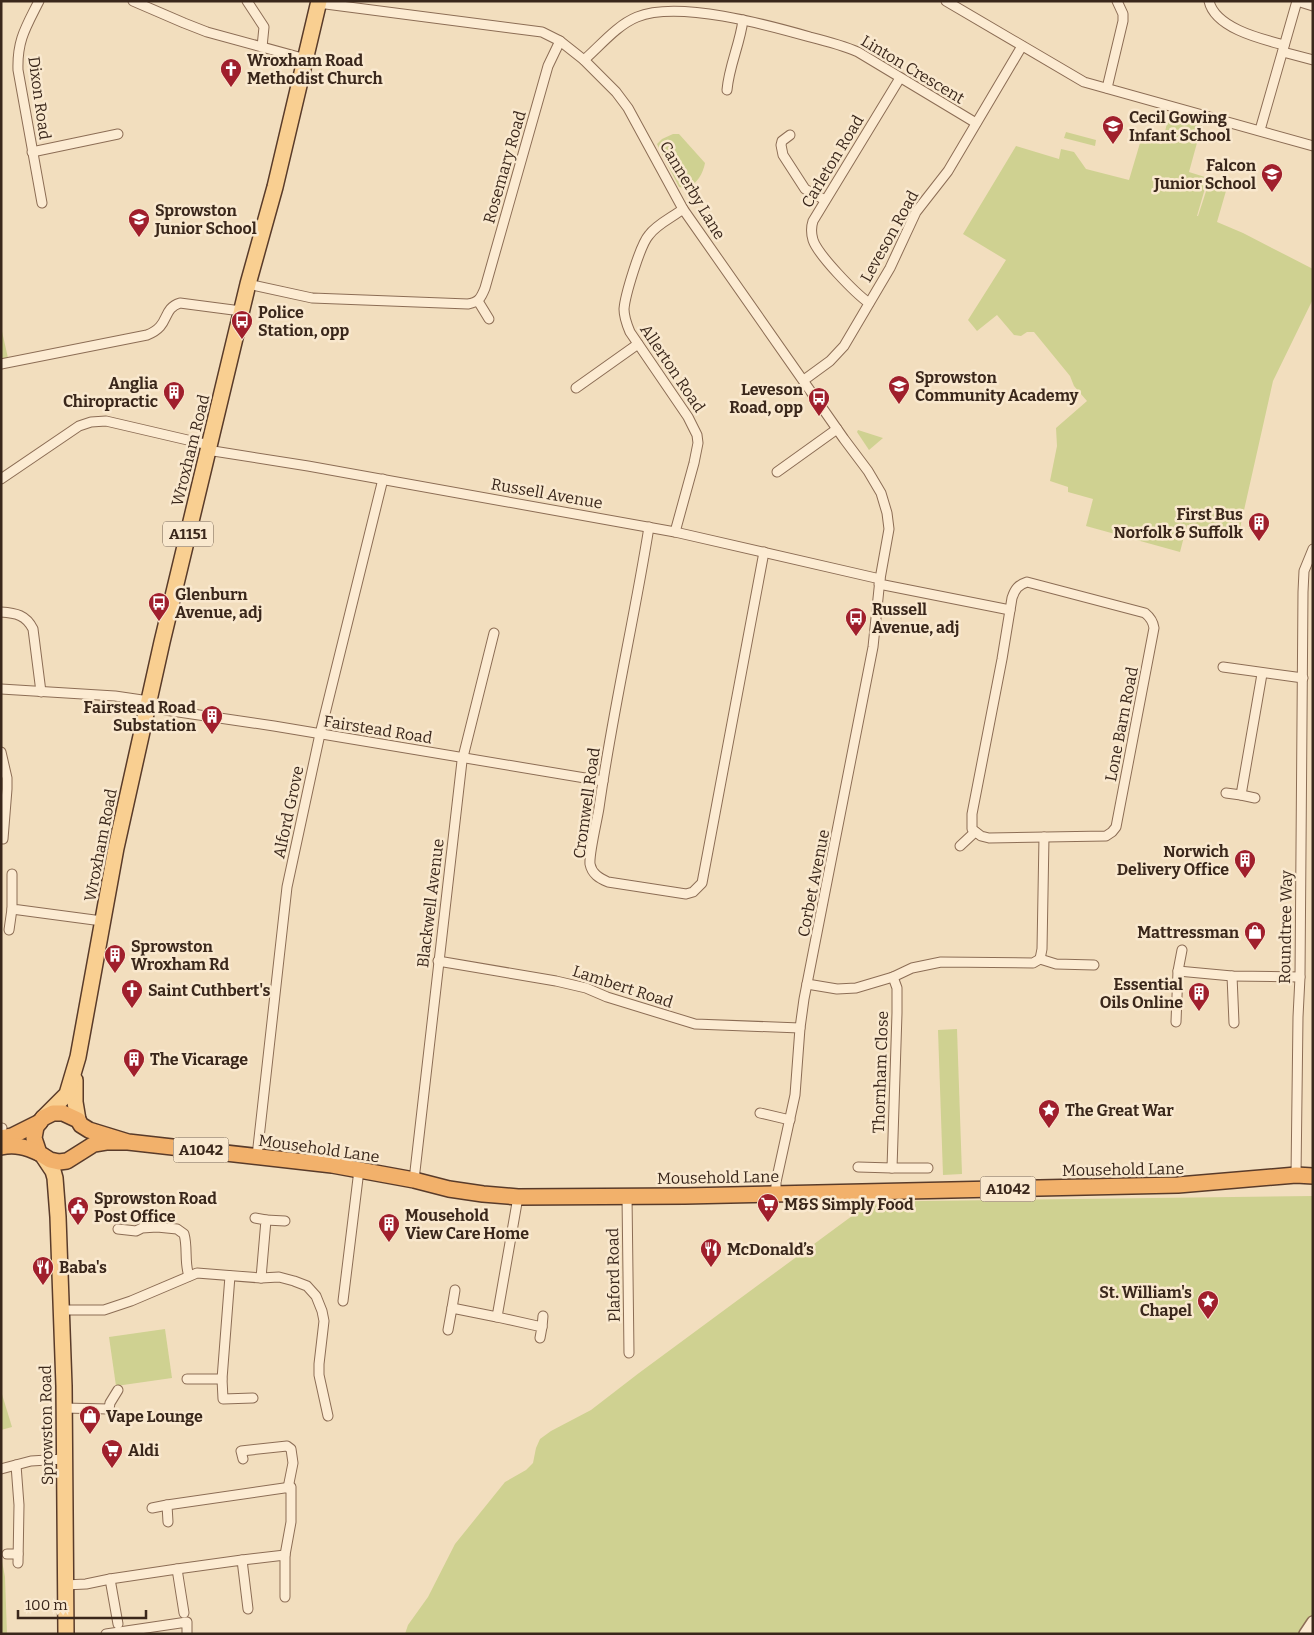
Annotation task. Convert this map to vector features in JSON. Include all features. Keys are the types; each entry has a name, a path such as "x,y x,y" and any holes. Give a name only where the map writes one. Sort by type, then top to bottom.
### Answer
{"highway":[{"name":"Mousehold Lane","path":"2,1132 12,1136 53,1113 63,1113 100,1134 128,1142"},
{"path":"41,1154 34,1138 36,1127 42,1120"},
{"path":"76,1155 84,1140 80,1122"},
{"name":"Mousehold Lane","path":"1,1147 20,1146 58,1162 67,1161 94,1144 128,1142 332,1165 475,1193 518,1197 1178,1186 1313,1176"}],"main road":[{"name":"Wroxham Road","path":"80,1122 75,1102 78,1057 123,815 208,448 241,311 275,187 318,2"},
{"name":"Wroxham Road","path":"42,1120 67,1094 78,1057"},
{"name":"Sprowston Road","path":"41,1154 53,1171 55,1178 58,1217 66,1634"},
{"name":"Sprowston Road","path":"58,1217 61,1178 64,1170 76,1155"}],"street":[{"name":"Dixon Road","path":"39,1 23,34 17,52 18,70 42,203"},
{"path":"133,1 192,26 306,58"},
{"path":"247,1 264,27 262,47"},
{"path":"946,1 1084,82 1313,146"},
{"path":"1107,88 1123,21 1117,1"},
{"path":"1209,1 1214,13 1221,20 1240,30 1313,60"},
{"path":"1260,130 1297,1 1313,6"},
{"name":"Cannerby Lane","path":"318,2 542,32 560,41 584,60 616,92 628,108 684,209 868,471 881,494 886,509 889,530 879,581"},
{"name":"Linton Crescent","path":"584,60 626,23 650,13 674,11 743,20 777,27 858,52 976,123"},
{"path":"727,90 743,20"},
{"name":"Rosemary Road","path":"478,301 485,288 548,66 560,41"},
{"name":"Leveson Road","path":"804,380 839,352 897,255 916,212 948,171 1022,46"},
{"name":"Carleton Road","path":"869,303 851,289 814,242 811,230 813,220 900,78"},
{"path":"32,152 118,134"},
{"path":"790,135 778,144 783,155 805,189 825,200"},
{"name":"Allerton Road","path":"675,532 694,463 698,444 697,435 688,417 630,332 625,320 624,309 643,243 655,229 684,209"},
{"path":"248,284 312,298 468,304 478,301 489,319"},
{"path":"1,364 148,335 156,332 163,326 169,310 180,303 241,311"},
{"path":"576,388 638,344"},
{"name":"Russell Avenue","path":"1,478 79,426 91,422 106,421 208,448 675,532 879,581"},
{"path":"777,472 837,429"},
{"name":"Alford Grove","path":"258,1156 287,887 320,734 383,479"},
{"name":"Cromwell Road","path":"649,527 602,781 590,859 594,873 608,882 686,894 694,892 702,883 764,552"},
{"name":"Roundtree Way","path":"1296,1176 1300,977 1303,580 1304,571 1313,549"},
{"path":"879,581 1010,610"},
{"name":"Corbet Avenue","path":"776,1194 776,1182 795,1095 800,1028 871,656 879,581"},
{"name":"Lone Barn Road","path":"1017,582 1027,582 1145,613 1149,616 1154,628 1116,827 1106,836 989,838 975,832 971,822 972,814 1010,610 1017,582"},
{"path":"1,612 22,616 33,629 41,692"},
{"name":"Blackwell Avenue","path":"414,1180 463,758 494,633"},
{"path":"1223,667 1262,674 1303,678"},
{"path":"1241,795 1262,674"},
{"name":"Fairstead Road","path":"1,689 116,696 149,703 166,710 274,726 602,781"},
{"path":"1,752 7,778 3,839"},
{"path":"1226,793 1255,798"},
{"path":"960,846 975,832"},
{"path":"808,984 837,989 856,988 893,977 912,968 934,963 1033,963 1040,959 1042,956 1044,837"},
{"path":"9,930 12,909 12,874"},
{"path":"12,909 102,920"},
{"path":"1176,1022 1178,971 1182,950"},
{"path":"1040,959 1056,964 1094,965"},
{"name":"Lambert Road","path":"438,961 556,981 586,988 607,997 696,1024 800,1028"},
{"path":"1178,971 1232,976 1300,977"},
{"path":"1232,976 1234,1023"},
{"name":"Thornham Close","path":"892,1168 897,1013 897,988 893,977"},
{"path":"760,1113 790,1120"},
{"path":"858,1168 928,1168"},
{"path":"343,1300 359,1170"},
{"name":"Plaford Road","path":"627,1196 629,1353"},
{"path":"497,1317 518,1197"},
{"path":"255,1218 285,1220"},
{"path":"261,1278 266,1220"},
{"path":"118,1229 136,1231 142,1228 177,1229 184,1234 187,1244 186,1262 189,1276"},
{"path":"61,1310 104,1310 131,1301 197,1273 261,1278 279,1277 307,1286 316,1296 324,1321 319,1364 328,1416"},
{"path":"230,1276 222,1378 223,1399 253,1398"},
{"path":"448,1330 455,1290"},
{"path":"452,1308 542,1326"},
{"path":"540,1338 543,1316"},
{"path":"187,1379 222,1378"},
{"path":"63,1408 109,1409 110,1403 118,1390"},
{"path":"239,1454 283,1445 291,1449 293,1463 288,1488"},
{"path":"1,1469 31,1461 64,1458"},
{"path":"8,1554 18,1559 19,1505 16,1465"},
{"path":"152,1508 291,1487 291,1522 285,1555 285,1597"},
{"path":"167,1505 168,1522"},
{"path":"65,1585 86,1584 177,1569 285,1555"},
{"path":"242,1560 248,1609"},
{"path":"177,1569 184,1613"},
{"path":"110,1579 118,1624"},
{"path":"106,1634 187,1622 187,1634"},
{"path":"1304,1634 1313,1622"}],"green space":[{"path":"1170,111 1203,121 1189,172 1208,178 1197,216 1210,179 1228,184 1217,222 1243,233 1313,269 1313,299 1273,381 1238,537 1187,525 1180,552 1086,526 1093,499 1068,492 1068,487 1050,481 1057,446 1056,428 1087,401 1074,386 1070,376 1034,332 1027,332 1021,336 1014,335 997,315 977,331 968,320 1006,260 963,234 1016,146 1059,159 1061,149 1074,152 1086,169 1129,180 1140,143 1148,140 1162,144"},
{"path":"1066,132 1096,140 1095,146 1064,138"},
{"path":"673,134 679,134 705,163 699,178 687,189 679,187 657,144 662,139"},
{"path":"1,327 8,358 1,359"},
{"path":"858,430 883,438 869,450 857,432"},
{"path":"957,1029 962,1174 943,1175 938,1030"},
{"path":"1313,1196 1313,1634 405,1634 408,1625 428,1597 455,1544 505,1482 526,1470 533,1463 540,1439 551,1431 591,1410 852,1216 849,1202"},
{"path":"165,1329 172,1378 116,1386 109,1337"},
{"path":"1,1391 12,1427 1,1430"},
{"path":"1,1556 5,1577 7,1634 1,1634"}],"place":[{"name":"Wroxham Road Methodist Church","path":"231,88"},
{"name":"Cecil Gowing Infant School","path":"1113,145"},
{"name":"Falcon Junior School","path":"1272,193"},
{"name":"Sprowston Junior School","path":"139,238"},
{"name":"Police Station, opp","path":"242,340"},
{"name":"Sprowston Community Academy","path":"899,405"},
{"name":"Anglia Chiropractic","path":"174,411"},
{"name":"Leveson Road, opp","path":"819,417"},
{"name":"First Bus Norfolk & Suffolk","path":"1259,542"},
{"name":"Glenburn Avenue, adj","path":"159,622"},
{"name":"Russell Avenue, adj","path":"856,637"},
{"name":"Fairstead Road Substation","path":"212,735"},
{"name":"Norwich Delivery Office","path":"1245,879"},
{"name":"Mattressman","path":"1255,951"},
{"name":"Sprowston Wroxham Rd","path":"115,974"},
{"name":"Saint Cuthbert's","path":"132,1009"},
{"name":"Essential Oils Online","path":"1199,1012"},
{"name":"The Vicarage","path":"134,1078"},
{"name":"The Great War","path":"1049,1129"},
{"name":"M&S Simply Food","path":"768,1223"},
{"name":"Sprowston Road Post Office","path":"78,1226"},
{"name":"Mousehold View Care Home","path":"389,1243"},
{"name":"McDonald’s","path":"711,1268"},
{"name":"Baba's","path":"43,1286"},
{"name":"St. William's Chapel","path":"1208,1320"},
{"name":"Vape Lounge","path":"90,1435"},
{"name":"Aldi","path":"112,1469"}]}
